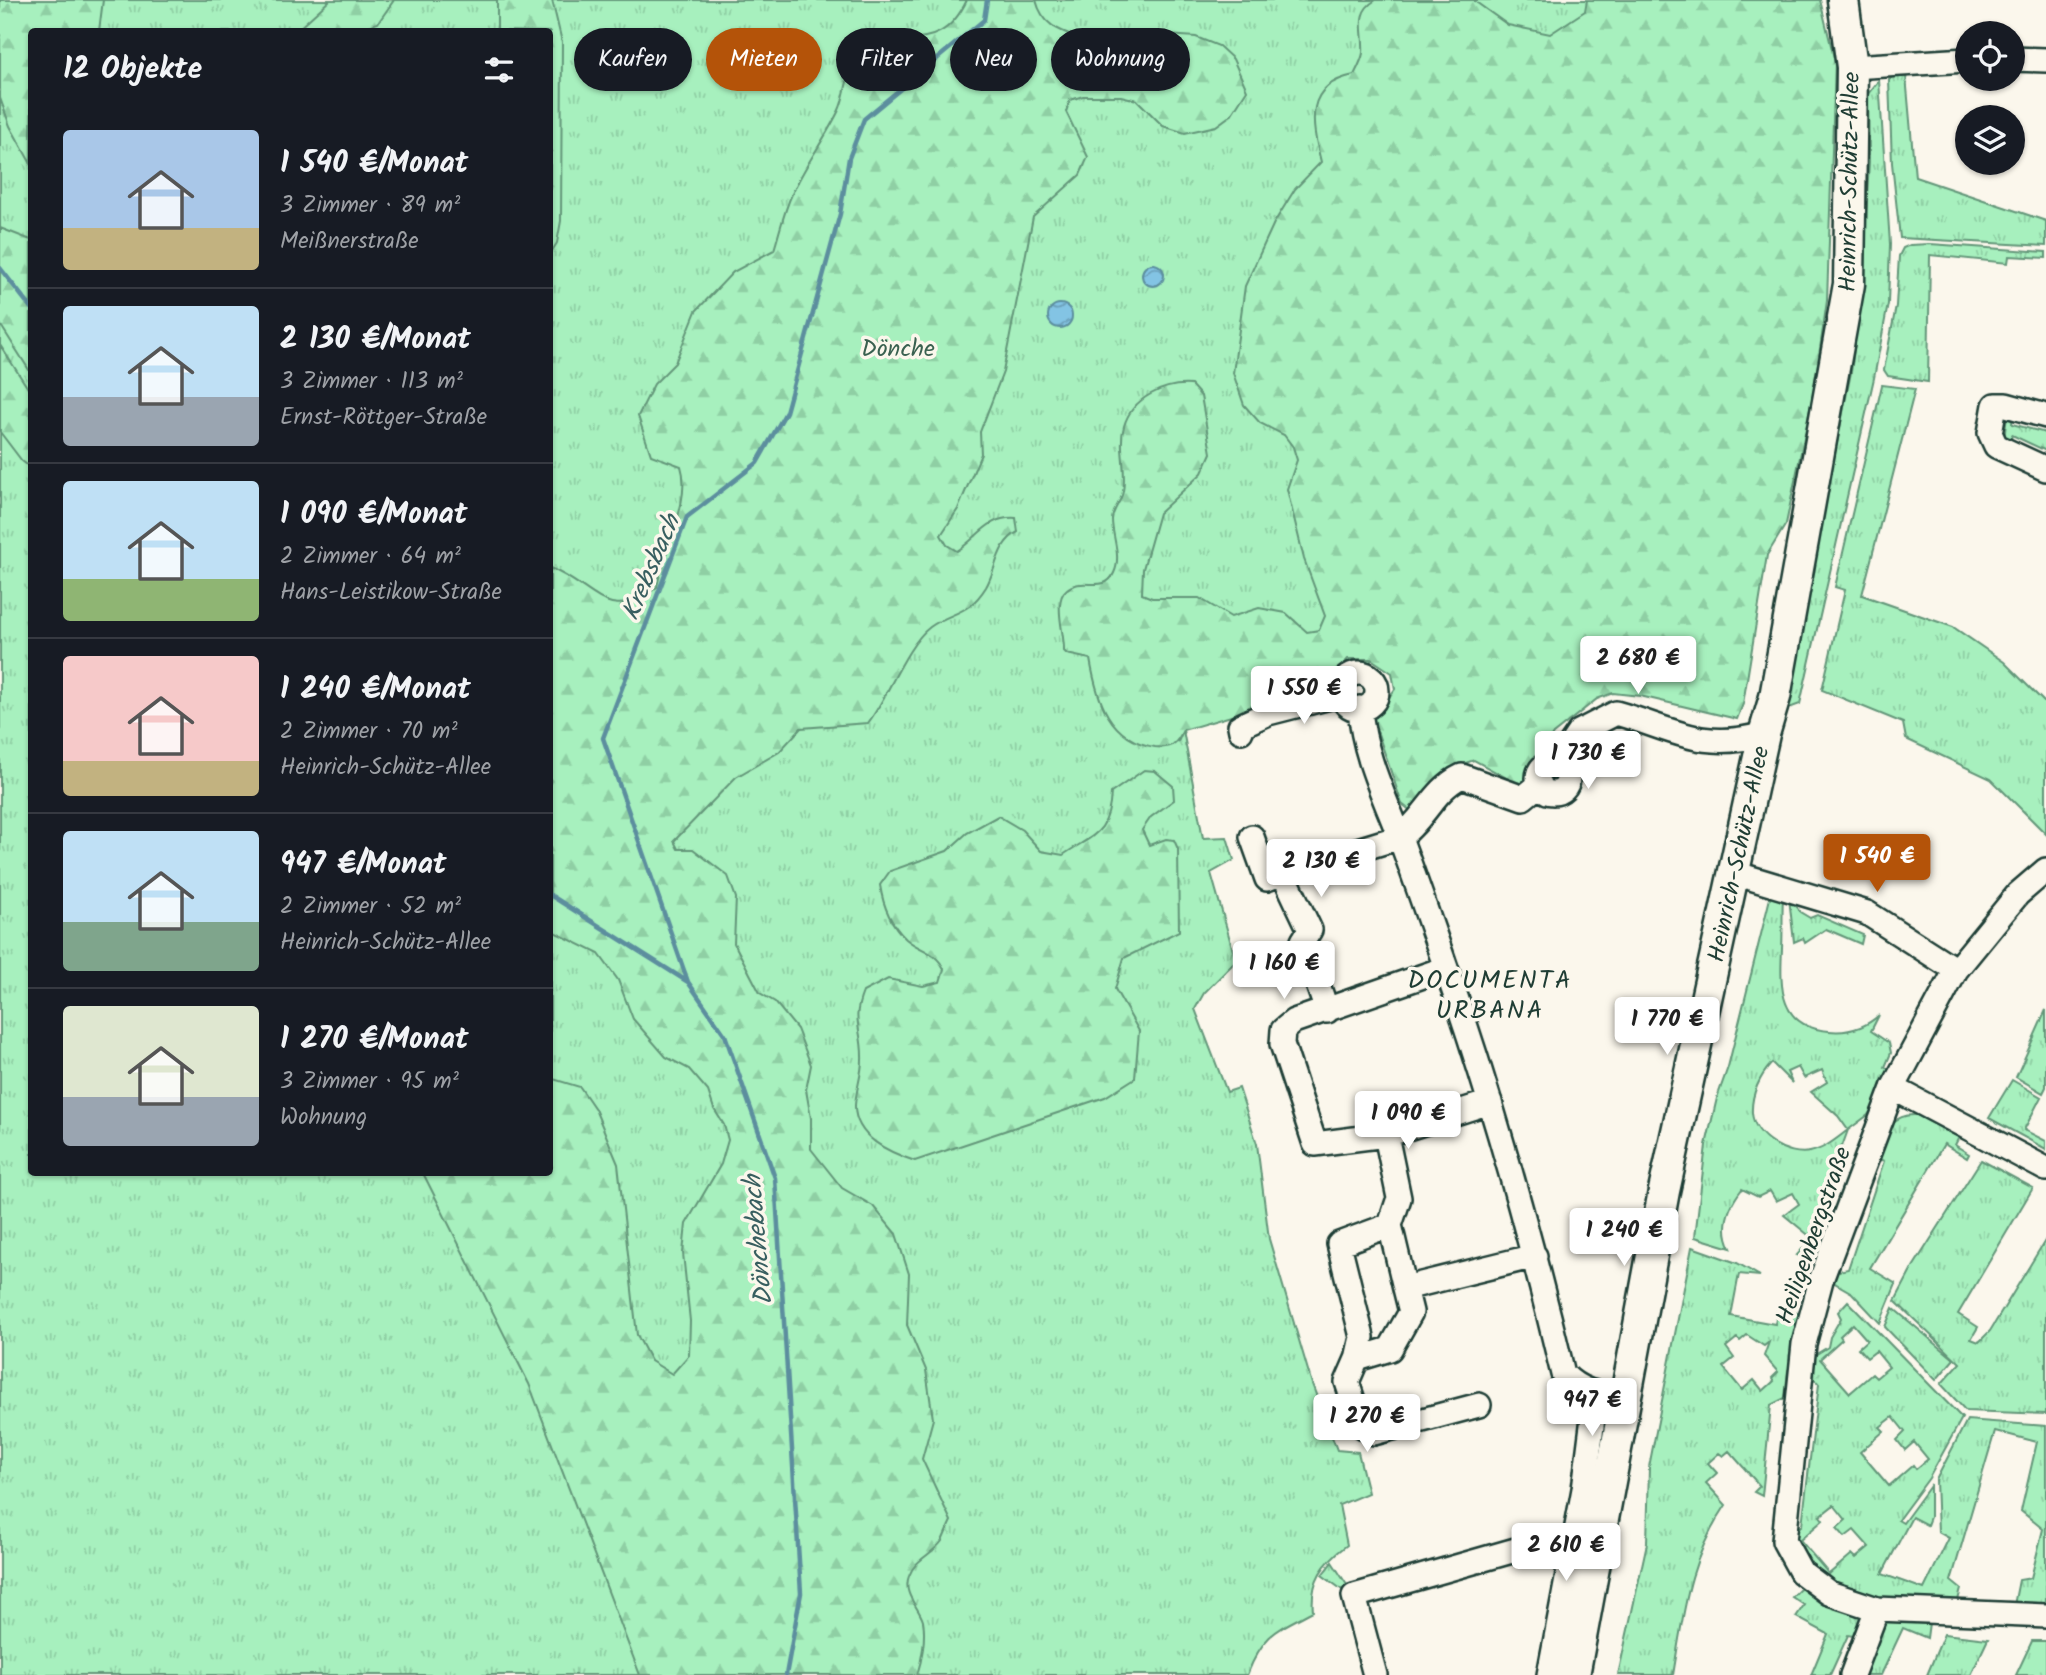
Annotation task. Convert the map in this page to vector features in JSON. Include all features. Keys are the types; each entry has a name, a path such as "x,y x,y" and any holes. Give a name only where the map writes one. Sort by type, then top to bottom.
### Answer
{"main road":[{"name":"Heinrich-Schütz-Allee","path":"1574,1675 1583,1560 1626,1397 1664,1191 1764,734 1775,697 1849,284 1852,67 1843,0"}],"street":[{"path":"2025,59 2046,60"},
{"path":"1852,67 1955,61"},
{"path":"2046,416 2006,405 1995,405 1990,433 1996,446 2046,469"},
{"path":"1352,674 1367,674 1377,692 1373,702 1360,708 1350,706 1342,694 1346,679 1352,674"},
{"path":"1241,731 1240,726 1268,713 1342,694"},
{"path":"1360,708 1362,729 1490,1102 1535,1256 1563,1374 1574,1385 1596,1394 1626,1397"},
{"name":"Heinrich-Schütz-Allee","path":"1399,837 1412,828 1449,782 1462,776 1523,798 1540,784 1554,793 1565,788 1569,777 1558,764 1579,732 1616,713 1687,737 1713,741 1735,742 1764,734"},
{"path":"1252,837 1267,879 1399,837"},
{"name":"Heiligenbergstraße","path":"2046,870 2018,894 1956,970 1893,1088 1821,1280 1804,1345 1784,1514 1784,1541 1801,1572 1829,1593 1877,1609 2046,1616"},
{"path":"1283,873 1310,930 1303,941 1327,1011"},
{"path":"1734,873 1867,913 1956,970"},
{"path":"1446,968 1294,1021 1283,1030 1282,1044 1315,1144 1386,1135 1490,1102"},
{"path":"1893,1088 2046,1169"},
{"path":"1357,1359 1390,1349 1411,1312 1390,1225 1399,1198 1386,1135"},
{"path":"1390,1225 1339,1244 1362,1338 1347,1382 1361,1425 1374,1433 1479,1405"},
{"path":"1405,1289 1535,1256"},
{"name":"Heinrich-Schütz-Allee","path":"1549,1675 1583,1560 1584,1489 1596,1394"},
{"path":"1375,1675 1354,1596 1526,1547 1583,1560"},
{"path":"1852,1675 1877,1609"}],"green space":[{"name":"Dönche","path":"0,0 1664,0 1412,601 1366,668 1319,661 1166,624 1178,742 1183,730 1203,838 1227,837 1234,860 1211,873 1236,961 1204,993 1195,1009 1227,1092 1239,1088 1257,1144 1269,1239 1312,1384 1337,1450 1358,1452 1368,1493 1339,1505 1347,1545 1331,1559 1320,1574 1314,1591 1313,1611 1272,1635 1253,1661 1247,1675 0,1675"},
{"path":"0,0 103,0 99,28 28,28 28,159 10,126 0,98"},
{"path":"330,0 394,0 378,23 364,28 299,28"},
{"path":"497,0 552,0 562,42 561,221 557,243 553,249 553,28 497,28"},
{"path":"967,0 1036,0 1044,18 1056,28 1051,28 1051,91 1190,91 1190,37 1219,46 1233,59 1247,90 1231,115 1216,126 1185,133 1163,126 1137,100 1121,96 1083,96 1070,100 1066,112 1088,157 1080,175 1033,217 1003,372 980,432 981,454 958,509 941,535 947,545 957,551 998,520 1016,518 1018,532 1002,549 990,580 973,603 938,622 921,635 868,723 801,728 779,752 736,777 674,841 678,849 693,849 728,876 736,898 734,943 760,993 775,1002 797,1029 811,1065 806,1090 811,1118 811,1149 842,1188 873,1206 896,1234 909,1274 907,1325 926,1370 933,1419 922,1459 951,1521 942,1541 915,1565 907,1583 924,1627 917,1675 640,1675 529,1384 425,1176 553,1176 553,1079 580,1087 595,1109 618,1164 637,1335 651,1361 672,1374 689,1355 690,1321 683,1253 686,1224 721,1164 728,1140 708,1091 689,1069 666,1057 633,1019 618,980 599,954 553,931 553,570 613,603 626,603 640,598 657,587 680,510 683,480 681,466 651,455 638,416 654,384 675,363 696,311 733,272 774,250 792,194 839,110 845,91 936,91 936,33 956,18"},
{"path":"1376,0 1473,0 1508,25 1550,34 1585,11 1587,0 1820,0 1835,62 1827,301 1814,390 1786,524 1767,555 1743,704 1737,719 1640,696 1613,693 1597,699 1553,734 1521,786 1474,760 1448,769 1416,815 1402,804 1373,719 1395,689 1392,673 1371,659 1348,659 1321,690 1183,730 1173,744 1155,747 1126,736 1108,716 1097,689 1090,659 1064,651 1060,609 1063,594 1073,585 1105,583 1114,573 1117,553 1112,520 1123,491 1122,434 1128,416 1150,394 1170,387 1191,385 1201,396 1211,453 1202,473 1159,513 1143,569 1142,594 1152,598 1199,598 1231,617 1259,608 1286,613 1307,632 1319,630 1325,616 1304,559 1287,489 1297,460 1293,447 1284,435 1260,423 1244,405 1233,373 1245,286 1274,223 1295,189 1321,162 1315,133 1315,107 1326,87 1354,75 1363,53 1362,17 1369,5"},
{"path":"1895,76 1906,76 1915,177 2046,221 2046,246 1900,238 1892,163 1889,80"},
{"path":"1879,80 1890,244 1888,304 1874,378 1800,704 1784,710 1851,372 1861,295 1869,162 1868,94"},
{"path":"0,228 28,239 28,368 0,324"},
{"path":"1910,245 2046,252 2046,258 2009,256 2008,263 1930,255 1928,382 1888,376 1884,370 1896,306 1899,256 1903,248"},
{"path":"0,345 28,388 28,466 0,432"},
{"path":"1882,385 1915,389 1862,595 1953,627 2004,662 2046,704 2046,834 1991,779 1906,739 1903,723 1822,690 1845,590 1835,587"},
{"path":"2007,414 2013,414 2012,424 2046,433 2046,451 2012,435 2009,446 2004,441"},
{"path":"1553,763 1564,767 1568,778 1564,789 1553,793 1542,789 1538,778 1542,767"},
{"path":"1144,770 1155,771 1173,786 1174,800 1151,817 1142,830 1149,845 1166,839 1174,840 1178,849 1179,931 1124,958 1115,989 1139,1031 1135,1078 1105,1097 915,1161 895,1154 876,1142 867,1135 856,1117 855,1105 862,1062 857,1018 863,992 888,979 923,986 940,982 944,969 937,958 906,939 892,921 885,907 880,885 890,871 947,851 967,833 998,816 1022,830 1041,851 1063,855 1098,832 1107,817 1111,793"},
{"path":"1771,894 1783,895 1781,978 1786,1003 1792,1014 1800,1022 1813,1028 1829,1031 1850,1030 1879,1015 1871,1031 1889,1043 1891,1053 1885,1067 1894,1072 1868,1115 1848,1130 1813,1227 1827,1235 1814,1273 1806,1272 1808,1259 1797,1255 1812,1238 1784,1215 1799,1204 1793,1193 1776,1201 1770,1191 1758,1197 1742,1189 1727,1217 1726,1232 1731,1248 1695,1237 1706,1145 1717,1098 1728,1067","holes":["1772,1063 1792,1083 1787,1072 1798,1067 1804,1078 1822,1070 1827,1082 1811,1092 1838,1116 1848,1130 1821,1148 1801,1153 1783,1148 1765,1137 1754,1122 1752,1106 1757,1086"]},
{"path":"1789,898 1800,912 1810,918 1817,915 1863,935 1861,944 1826,929 1805,943 1803,938 1794,942"},
{"path":"2046,1010 2046,1087 2043,1093 2016,1077"},
{"path":"2012,1080 2041,1097 2024,1130 2046,1141 2046,1149 1989,1118"},
{"path":"1917,1115 1959,1137 1955,1145 1969,1154 1967,1158 1944,1144 1870,1268 1896,1284 1880,1323 1852,1293 1833,1282 1834,1272 1848,1269 1884,1161 1874,1157 1885,1134 1900,1118"},
{"path":"1981,1160 2033,1188 1958,1314 1978,1327 1971,1339 1979,1342 1990,1331 2046,1239 2046,1414 1966,1411 1941,1384 1960,1363 1895,1301 1913,1267"},
{"path":"1692,1247 1737,1263 1760,1276 1739,1274 1731,1316 1775,1324 1778,1309 1802,1314 1795,1365 1788,1370 1785,1398 1771,1405 1762,1496 1754,1492 1760,1486 1729,1451 1723,1456 1719,1453 1708,1463 1717,1473 1706,1483 1726,1505 1703,1546 1695,1567 1673,1675 1618,1675 1647,1543 1649,1467","holes":["1747,1335 1764,1346 1769,1342 1764,1356 1778,1372 1772,1378 1774,1381 1763,1391 1754,1380 1742,1390 1723,1367 1734,1358 1726,1347 1737,1338 1740,1341"]},
{"path":"1848,1301 1962,1418 1929,1478 1898,1520 1903,1523 1930,1486 1930,1517 1927,1525 1912,1517 1882,1574 1924,1589 1949,1538 1938,1532 1936,1480 1967,1420 2046,1426 2046,1606 2014,1605 2019,1580 2031,1578 2043,1529 2021,1511 2037,1442 1995,1431 1951,1581 1961,1589 1957,1604 1902,1603 1870,1599 1832,1583 1821,1576 1803,1557 1794,1532 1802,1525 1819,1384 1810,1374 1815,1355 1828,1347 1830,1337 1841,1318 1838,1312","holes":["1853,1324 1867,1340 1858,1348 1867,1358 1876,1351 1889,1367 1876,1378 1872,1374 1850,1393 1820,1359 1842,1339 1840,1336","1893,1417 1905,1432 1897,1440 1905,1450 1914,1442 1928,1459 1916,1469 1913,1465 1889,1486 1860,1452 1884,1431 1880,1427","1834,1505 1846,1520 1837,1528 1845,1537 1854,1530 1869,1547 1856,1558 1852,1554 1829,1574 1800,1540 1823,1520 1820,1516"]},
{"path":"1893,1308 1954,1359 1936,1380 1885,1327"},
{"path":"1332,1562 1349,1588 1345,1592 1322,1575"},
{"path":"1801,1588 1864,1617 1859,1637 1848,1635 1830,1675 1811,1675 1828,1634 1796,1617 1804,1605 1792,1597"},
{"path":"1886,1621 1929,1623 1927,1638 1903,1628 1881,1675 1864,1675"},
{"path":"1944,1634 1988,1639 1971,1675 1927,1675"},
{"path":"2032,1641 2046,1641 2046,1675 2016,1675"}],"water":[{"path":"1153,264 1161,267 1164,275 1161,283 1153,286 1145,283 1142,275 1145,267"},
{"path":"1060,304 1069,307 1072,316 1069,325 1060,328 1051,325 1048,316 1051,307"}],"waterway":[{"name":"Krebsbach","path":"688,982 603,738 687,517 757,463 786,412 840,214 849,158 864,119 984,20 987,0"},
{"name":"Dönchebach","path":"0,268 28,304"},
{"name":"Dönchebach","path":"553,897 688,982 725,1035 775,1178 801,1593 786,1675"}],"district":[{"name":"DOCUMENTA URBANA","path":"1490,994"}]}
